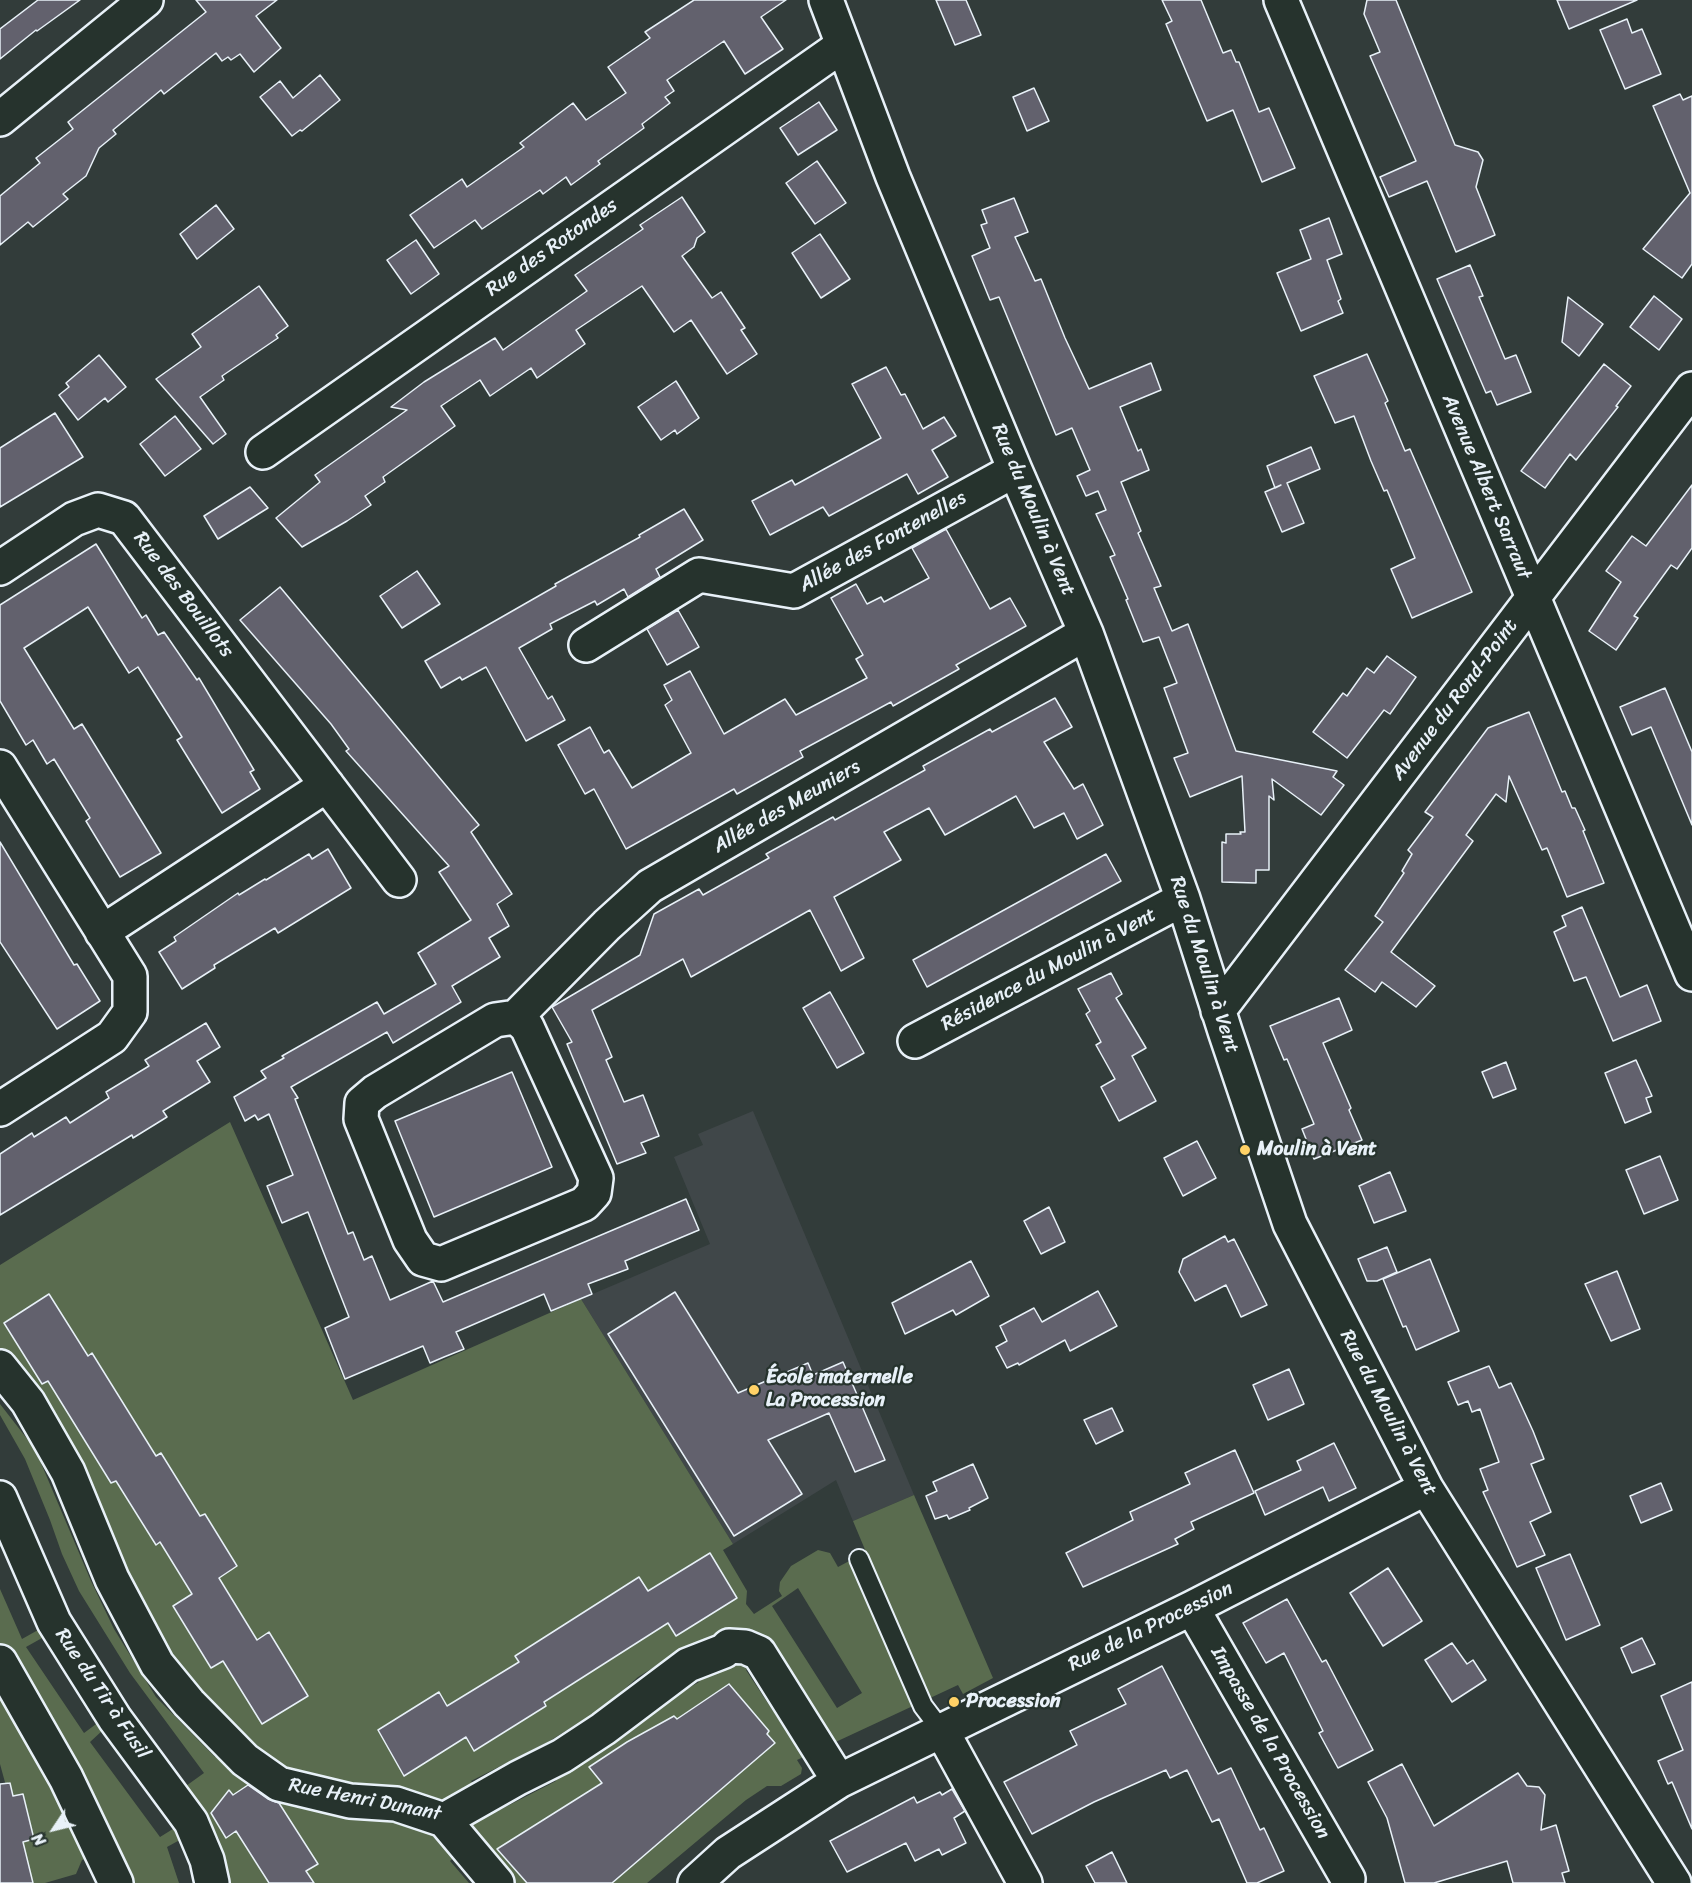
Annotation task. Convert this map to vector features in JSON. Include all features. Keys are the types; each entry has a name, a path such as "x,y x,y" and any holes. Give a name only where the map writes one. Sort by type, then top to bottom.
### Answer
{"street":[{"path":"0,119 146,0"},
{"name":"Rue du Moulin à Vent","path":"826,0 893,177 1015,470 1086,633 1183,899 1290,1224 1425,1488 1674,1883"},
{"name":"Avenue Albert Sarraut","path":"1281,0 1692,974"},
{"name":"Rue des Rotondes","path":"263,452 843,45"},
{"name":"Avenue du Rond-Point","path":"1218,1011 1692,389"},
{"name":"Allée des Fontenelles","path":"586,645 699,575 794,591 1015,470"},
{"name":"Rue des Bouillots","path":"0,568 74,519 98,510 124,518 399,879"},
{"name":"Allée des Meuniers","path":"516,1017 607,925 650,886 1086,633"},
{"path":"0,767 130,976 130,1012 112,1036 0,1109"},
{"path":"102,932 327,785"},
{"name":"Résidence du Moulin à Vent","path":"915,1041 1183,899"},
{"path":"516,1017 527,1027 596,1178 594,1193 584,1204 441,1264 423,1259 411,1240 361,1119 362,1103 375,1092 495,1020 516,1017"},
{"name":"Rue Henri Dunant","path":"0,1367 28,1402 68,1472 112,1579 157,1664 189,1703 244,1760 279,1784 350,1802 396,1803 444,1820 562,1756 603,1729 688,1665 724,1651 729,1646 745,1647 759,1653 839,1781"},
{"name":"Rue de la Procession","path":"695,1883 728,1853 839,1781 1192,1608 1425,1488"},
{"name":"Rue du Tir à Fusil","path":"0,1498 54,1622 115,1719 191,1822 207,1860 212,1883"},
{"name":"Impasse de la Procession","path":"1192,1608 1348,1879"},
{"path":"0,1662 66,1778 116,1883"},
{"path":"942,1731 1025,1883"},
{"path":"444,1820 497,1883"}],"lane":[{"path":"859,1559 923,1706 942,1731"}],"shaded area":[{"name":"École maternelle La Procession","path":"753,1111 914,1495 853,1521 836,1480 733,1544 581,1299 710,1244 674,1157 703,1145 698,1134"}],"green space":[{"path":"230,1122 353,1400 581,1299 733,1544 723,1550 747,1591 746,1604 754,1614 782,1596 779,1591 780,1582 791,1566 818,1550 830,1553 838,1567 866,1552 853,1521 914,1495 993,1678 963,1694 958,1685 797,1760 802,1768 801,1774 781,1786 767,1786 746,1800 647,1883 612,1883 769,1732 730,1684 701,1703 702,1709 683,1726 674,1716 590,1768 606,1789 580,1797 498,1849 527,1883 497,1883 467,1846 450,1861 469,1883 314,1883 306,1871 317,1864 286,1815 243,1843 269,1883 231,1883 219,1839 205,1813 191,1822 196,1831 167,1847 179,1883 128,1883 111,1850 82,1860 76,1874 45,1883 22,1883 32,1880 27,1860 19,1843 34,1839 23,1794 9,1797 0,1764 0,1589 22,1639 54,1621 19,1541 0,1547 0,1498 58,1629 26,1647 84,1733 111,1713 115,1719 90,1742 160,1837 189,1819 172,1796 204,1773 130,1673 79,1591 25,1459 0,1415 0,1404 35,1449 114,1629 156,1697 215,1757 228,1743 189,1703 68,1472 0,1387 0,1265","holes":["49,1294 88,1356 93,1354 156,1456 161,1453 200,1516 205,1514 237,1565 219,1578 257,1640 269,1633 308,1695 262,1724 223,1661 211,1668 173,1607 192,1594 160,1542 155,1544 116,1481 111,1483 48,1381 42,1384 4,1323","710,1553 737,1598 676,1636 668,1623 544,1702 546,1706 474,1751 448,1706 519,1662 515,1656 639,1578 648,1591","798,1588 862,1693 837,1708 772,1606","711,1637 718,1653 688,1665 699,1682 673,1697 642,1723 629,1709 613,1721 604,1707 638,1677 688,1646","762,1659 816,1743 800,1752 746,1670","583,1720 594,1734 547,1763 556,1781 490,1815 478,1800 482,1798 471,1781 548,1742","258,1779 279,1800 226,1837 244,1810 243,1789"]}],"building":[{"path":"38,0 80,0 36,30 0,59 0,29"},
{"path":"196,0 277,0 256,16 281,48 254,72 240,54 231,60 228,57 222,61 216,53 164,94 161,90 113,130 116,134 99,148 86,176 63,194 68,199 33,227 28,222 0,245 0,196 40,163 36,158 73,129 68,122 206,12"},
{"path":"694,0 786,0 761,17 783,49 745,74 724,41 667,80 674,91 665,97 670,103 642,124 644,128 598,161 600,164 571,185 566,177 543,194 540,190 482,229 475,220 434,248 410,215 462,179 467,187 524,147 520,143 573,103 586,120 626,93 608,67 650,38 645,32"},
{"path":"936,0 966,0 981,35 955,45"},
{"path":"1162,0 1201,0 1223,53 1231,50 1236,62 1239,62 1259,112 1269,108 1295,168 1262,182 1233,110 1207,121 1166,24 1172,21"},
{"path":"1367,0 1396,0 1455,145 1478,152 1483,160 1476,187 1495,235 1456,252 1427,181 1389,197 1380,177 1416,161 1370,56 1380,52 1364,14"},
{"path":"1557,0 1637,0 1569,29"},
{"path":"1627,19 1632,33 1642,29 1661,74 1625,89 1600,30"},
{"path":"320,75 340,100 302,131 292,136 260,97 280,81 293,98"},
{"path":"1034,88 1049,121 1027,131 1013,97"},
{"path":"1680,94 1683,100 1692,96 1692,264 1682,278 1643,249 1690,193 1653,106"},
{"path":"819,102 837,130 798,155 780,128"},
{"path":"817,161 846,203 815,224 786,183"},
{"path":"682,197 705,232 697,238 694,247 682,256 712,298 721,292 745,328 741,330 757,354 727,374 691,320 674,332 642,286 576,330 585,344 537,378 531,368 490,396 480,380 441,406 455,426 383,477 385,482 365,496 371,505 347,521 302,547 276,518 320,482 315,475 407,410 391,407 424,382 495,338 503,350 587,291 575,275 643,229 640,225"},
{"path":"1014,198 1028,232 1015,237 1035,281 1041,279 1089,389 1151,363 1161,390 1120,407 1138,451 1141,449 1149,470 1121,482 1141,531 1138,533 1161,586 1154,588 1172,631 1188,624 1236,751 1337,771 1333,777 1344,785 1321,815 1272,779 1274,800 1269,796 1269,870 1256,870 1256,883 1222,882 1222,842 1226,843 1226,834 1245,832 1242,776 1190,797 1174,758 1188,753 1164,688 1177,683 1159,637 1143,642 1110,557 1115,555 1096,514 1106,510 1098,491 1086,496 1077,476 1090,470 1072,428 1056,435 999,297 990,300 972,256 990,248 981,225 987,223 982,210"},
{"path":"216,205 234,229 197,259 180,234"},
{"path":"1329,218 1342,254 1327,260 1341,299 1338,301 1343,313 1301,331 1277,273 1311,259 1300,230"},
{"path":"820,234 850,279 821,298 792,253"},
{"path":"416,240 439,274 411,294 387,260"},
{"path":"1470,265 1483,296 1479,297 1505,359 1516,355 1531,392 1497,405 1491,391 1486,393 1437,279"},
{"path":"259,286 288,326 276,335 278,338 222,376 224,380 200,397 226,434 213,444 156,379 201,347 192,334"},
{"path":"1654,296 1682,319 1659,350 1630,327"},
{"path":"1568,297 1603,324 1579,356 1562,342"},
{"path":"1367,354 1388,401 1385,403 1405,451 1410,449 1472,592 1412,618 1391,569 1415,558 1387,490 1384,491 1371,461 1354,416 1335,423 1314,376"},
{"path":"99,355 126,387 108,402 105,398 78,420 59,395 69,387 66,383"},
{"path":"1604,364 1631,386 1616,406 1618,407 1576,460 1570,454 1545,488 1521,471"},
{"path":"886,367 901,395 905,394 923,429 944,417 956,436 932,450 948,477 918,494 907,474 829,516 823,507 770,535 752,501 792,480 795,485 881,438 852,384"},
{"path":"676,381 699,418 677,434 675,430 661,440 638,407"},
{"path":"55,413 83,457 0,507 0,448"},
{"path":"175,416 201,449 165,476 140,444"},
{"path":"1311,447 1320,469 1287,483 1304,523 1282,532 1265,492 1275,488 1267,466"},
{"path":"1692,485 1692,548 1677,569 1671,565 1634,616 1638,618 1616,650 1589,631 1621,582 1606,571 1632,536 1646,546"},
{"path":"250,487 268,508 218,539 204,516"},
{"path":"684,509 703,540 656,569 660,577 628,597 624,589 597,605 595,601 550,624 552,629 519,648 548,699 552,696 565,720 526,741 486,667 462,680 460,677 441,688 425,661 640,537 639,535"},
{"path":"946,529 990,609 1010,598 1026,626 956,665 959,669 893,706 891,702 800,751 803,757 737,794 734,789 626,849 594,789 585,794 558,745 590,727 604,753 609,750 632,788 691,753 665,705 672,700 664,685 690,671 724,734 785,699 796,715 867,678 856,659 863,655 831,598 856,584 867,604 881,597 884,602 929,578 912,548"},
{"path":"96,544 142,618 146,615 158,635 164,632 197,680 199,678 254,770 250,772 260,789 222,813 177,740 182,737 138,667 129,673 88,607 24,648 74,729 82,724 161,853 120,877 86,821 90,818 54,759 47,764 33,740 26,745 0,701 0,605"},
{"path":"417,571 440,604 402,628 380,596"},
{"path":"280,587 479,825 471,832 512,894 497,904 509,926 489,938 500,957 452,986 461,1002 393,1043 387,1032 291,1087 298,1098 295,1099 348,1234 353,1232 364,1260 372,1256 390,1300 433,1281 443,1302 686,1199 699,1230 625,1261 628,1269 588,1284 592,1294 551,1311 544,1294 456,1332 464,1349 430,1363 423,1346 345,1379 325,1328 349,1317 308,1212 282,1223 267,1186 293,1175 269,1114 258,1120 255,1115 245,1121 234,1097 266,1078 261,1071 284,1058 282,1056 377,1002 384,1014 436,984 418,953 471,920 439,872 449,866 346,751 349,749 331,724 240,620"},
{"path":"678,610 699,647 667,665 647,629"},
{"path":"1387,656 1416,677 1390,714 1384,710 1347,758 1313,732 1343,693 1347,696 1367,668 1374,673"},
{"path":"1665,688 1692,752 1692,825 1651,727 1632,735 1620,707"},
{"path":"1055,698 1072,727 1044,742 1074,789 1083,784 1103,825 1077,839 1064,813 1034,828 1016,796 945,835 929,808 884,832 901,860 834,897 864,958 841,971 810,910 691,977 683,959 592,1010 612,1057 606,1060 624,1102 643,1095 659,1136 641,1143 646,1153 617,1164 567,1044 572,1042 552,1007 640,955 654,914 699,889 703,895 769,858 766,854 833,817 835,820 925,770 923,766 990,729 992,732"},
{"path":"1529,712 1562,792 1565,791 1585,830 1583,831 1604,883 1567,897 1547,848 1542,850 1509,776 1506,802 1496,794 1466,835 1473,841 1391,952 1435,986 1416,1007 1382,982 1375,992 1345,970 1383,922 1375,916 1404,873 1402,871 1412,854 1408,850 1433,817 1425,812 1488,728"},
{"path":"0,842 74,965 77,964 100,1001 57,1029 0,942"},
{"path":"328,849 351,888 278,933 275,928 214,965 215,968 182,989 159,952 176,941 174,937 238,893 239,895 309,854 312,859"},
{"path":"1106,854 1121,881 927,987 913,960"},
{"path":"1582,907 1620,997 1647,985 1661,1021 1613,1041 1586,977 1574,981 1554,932 1566,926 1562,916"},
{"path":"1111,973 1122,994 1116,998 1146,1048 1132,1056 1156,1101 1119,1121 1101,1087 1115,1079 1096,1045 1101,1042 1086,1014 1090,1011 1078,989"},
{"path":"830,992 864,1053 837,1068 803,1008"},
{"path":"1339,998 1352,1030 1323,1043 1362,1140 1314,1159 1302,1129 1314,1124 1287,1059 1284,1060 1270,1026"},
{"path":"206,1023 220,1047 197,1061 210,1082 163,1111 167,1117 133,1138 132,1135 0,1215 0,1154 32,1133 34,1137 66,1117 70,1123 109,1098 106,1092 149,1066 145,1060"},
{"path":"1636,1060 1652,1096 1646,1098 1651,1112 1625,1123 1605,1073"},
{"path":"1506,1062 1516,1089 1493,1098 1482,1072"},
{"path":"512,1072 552,1167 434,1217 395,1121"},
{"path":"1197,1141 1216,1178 1183,1196 1164,1158"},
{"path":"1660,1156 1678,1200 1644,1214 1626,1170"},
{"path":"1390,1172 1406,1211 1374,1223 1359,1186"},
{"path":"1049,1207 1065,1242 1041,1254 1024,1221"},
{"path":"1225,1236 1228,1242 1234,1239 1267,1305 1241,1317 1226,1285 1195,1301 1179,1272 1183,1259"},
{"path":"1387,1247 1397,1272 1377,1281 1367,1281 1358,1259"},
{"path":"1430,1259 1459,1331 1416,1350 1406,1326 1403,1327 1383,1279"},
{"path":"971,1261 989,1296 956,1315 953,1310 905,1334 892,1303"},
{"path":"1617,1271 1640,1329 1611,1341 1585,1284"},
{"path":"1098,1291 1117,1326 1070,1351 1065,1340 1019,1365 1018,1363 1007,1368 996,1347 1007,1341 1000,1326 1034,1308 1042,1322"},
{"path":"675,1292 738,1393 808,1363 813,1375 843,1362 885,1460 855,1472 829,1413 768,1440 802,1494 734,1536 608,1334"},
{"path":"49,1294 88,1356 92,1353 156,1456 161,1453 200,1516 205,1514 237,1566 219,1578 257,1640 269,1632 308,1696 262,1724 223,1661 211,1668 173,1606 192,1594 160,1542 156,1545 116,1481 111,1483 48,1381 42,1384 4,1323"},
{"path":"1489,1366 1499,1388 1511,1383 1544,1459 1531,1464 1551,1512 1530,1522 1545,1555 1517,1567 1483,1492 1488,1490 1480,1469 1499,1462 1480,1409 1472,1412 1468,1401 1458,1405 1448,1382"},
{"path":"1289,1369 1304,1404 1268,1420 1253,1385"},
{"path":"1112,1408 1123,1431 1096,1444 1084,1420"},
{"path":"1334,1443 1356,1488 1329,1501 1323,1487 1265,1515 1255,1491 1301,1470 1297,1461"},
{"path":"1235,1450 1254,1493 1191,1522 1194,1529 1175,1539 1178,1544 1083,1587 1066,1553 1133,1520 1130,1512 1190,1484 1185,1473"},
{"path":"973,1464 988,1498 969,1508 970,1510 949,1519 947,1515 935,1519 926,1496 937,1491 933,1482"},
{"path":"1661,1483 1672,1510 1641,1523 1630,1496"},
{"path":"710,1553 737,1598 676,1636 668,1623 544,1702 546,1706 474,1751 466,1737 404,1776 378,1730 439,1692 447,1706 519,1662 515,1656 639,1577 648,1591"},
{"path":"1570,1554 1600,1625 1566,1640 1536,1568"},
{"path":"1388,1568 1422,1621 1383,1646 1350,1593"},
{"path":"1287,1599 1322,1662 1326,1660 1373,1750 1338,1768 1319,1733 1323,1731 1284,1653 1266,1663 1243,1623"},
{"path":"1642,1638 1655,1664 1632,1673 1621,1648"},
{"path":"1452,1643 1467,1664 1473,1660 1486,1680 1452,1702 1425,1660"},
{"path":"1162,1666 1218,1774 1231,1768 1260,1830 1264,1828 1284,1871 1257,1883 1247,1883 1219,1819 1212,1822 1187,1770 1170,1778 1166,1770 1094,1802 1032,1834 1004,1782 1077,1745 1070,1731 1126,1704 1118,1689"},
{"path":"1692,1682 1692,1829 1672,1782 1668,1784 1658,1761 1683,1750 1661,1696"},
{"path":"729,1684 769,1731 767,1734 775,1743 612,1883 527,1883 497,1849 602,1783 589,1767 627,1742 674,1716 677,1719"},
{"path":"1402,1764 1434,1826 1518,1773 1527,1786 1539,1787 1545,1795 1541,1830 1556,1825 1569,1871 1562,1873 1565,1883 1513,1883 1507,1861 1434,1883 1405,1883 1387,1818 1368,1782"},
{"path":"10,1783 13,1796 23,1794 34,1839 23,1842 33,1883 0,1883 0,1784"},
{"path":"248,1785 268,1799 279,1803 318,1864 306,1871 314,1883 269,1883 236,1831 226,1838 211,1813 229,1790 233,1795"},
{"path":"952,1789 965,1811 954,1818 966,1843 942,1855 939,1849 915,1861 906,1843 847,1872 830,1841 914,1797 917,1803 940,1792 942,1795"},
{"path":"1112,1852 1127,1883 1095,1883 1086,1866"}],"place":[{"name":"Moulin à Vent","path":"1245,1150"},
{"name":"École maternelle La Procession","path":"754,1390"},
{"name":"Procession","path":"954,1702"}]}
